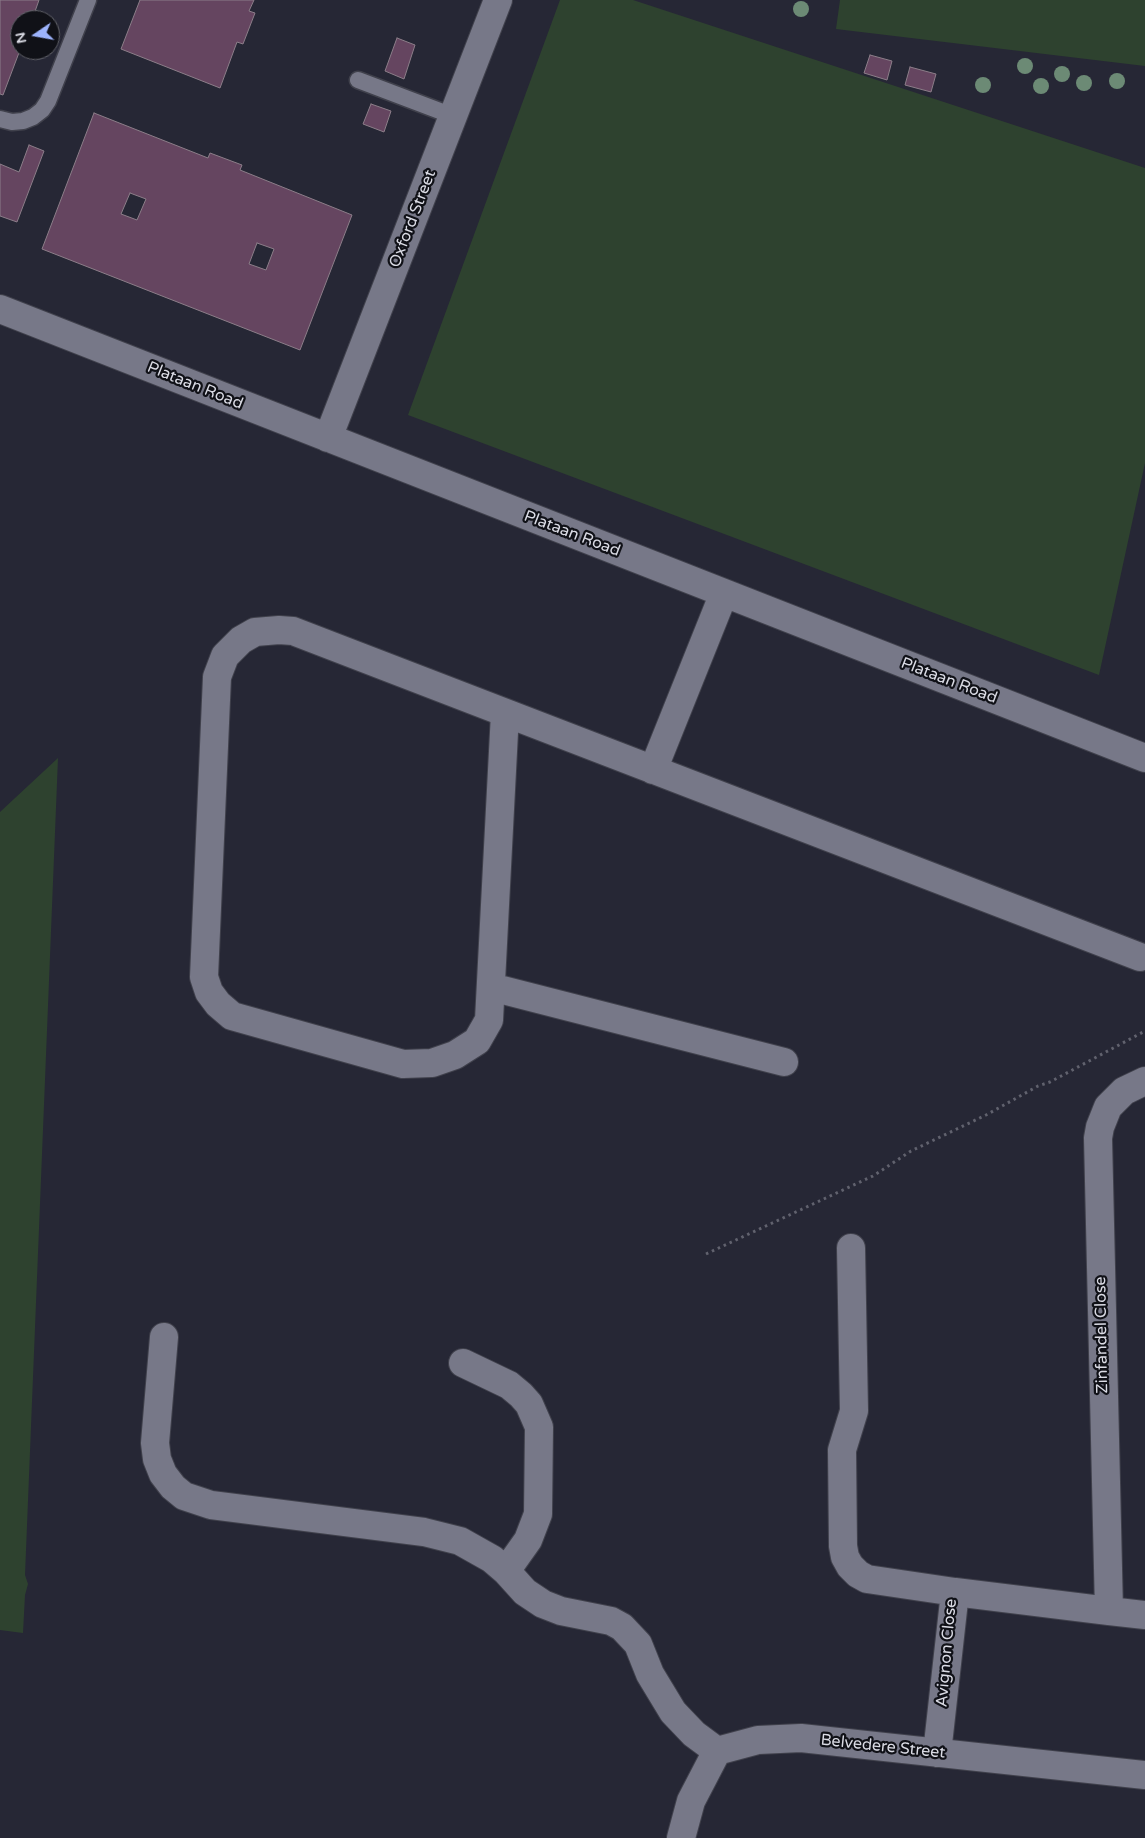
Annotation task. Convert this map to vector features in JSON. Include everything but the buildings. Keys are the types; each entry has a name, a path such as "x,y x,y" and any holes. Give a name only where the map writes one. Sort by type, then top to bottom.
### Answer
{"street":[{"name":"Oxford Street","path":"328,438 498,0"},
{"name":"Plataan Road","path":"0,309 1145,758"},
{"path":"653,770 724,593"},
{"path":"505,713 489,1020 477,1041 455,1055 432,1063 403,1064 232,1016 218,1004 209,992 204,977 217,677 225,656 241,640 255,632 278,630 293,631 1140,957"},
{"path":"491,988 784,1062"},
{"name":"Zinfandel Close","path":"1109,1610 1098,1138 1103,1117 1112,1103 1124,1091 1145,1081"},
{"name":"Avignon Close","path":"851,1248 854,1411 842,1450 843,1546 845,1557 850,1566 867,1579 955,1592 937,1753"},
{"path":"164,1337 155,1443 157,1459 163,1474 172,1487 184,1496 211,1505 442,1536 460,1541 476,1548 506,1571 525,1592 543,1604 561,1611 611,1622 622,1627 638,1644 650,1674 673,1712 694,1734 717,1751 691,1801 681,1838"},
{"path":"463,1363 509,1385 521,1395 529,1404 539,1427 538,1514 528,1540 506,1571"},
{"path":"955,1592 1145,1615"},
{"name":"Belvedere Street","path":"717,1751 758,1740 802,1738 1145,1775"}],"lane":[{"path":"0,120 23,121 33,117 42,110 48,101 88,0"},
{"path":"358,80 453,116"}],"path":[{"path":"706,1254 873,1176 911,1151 1038,1086 1050,1082 1145,1031"}],"green space":[{"path":"560,0 633,0 1145,168 1145,463 1099,675 408,415"},
{"path":"840,0 1145,0 1145,66 836,29"},
{"path":"58,758 25,1575 28,1584 25,1595 23,1633 0,1630 0,812"}]}
